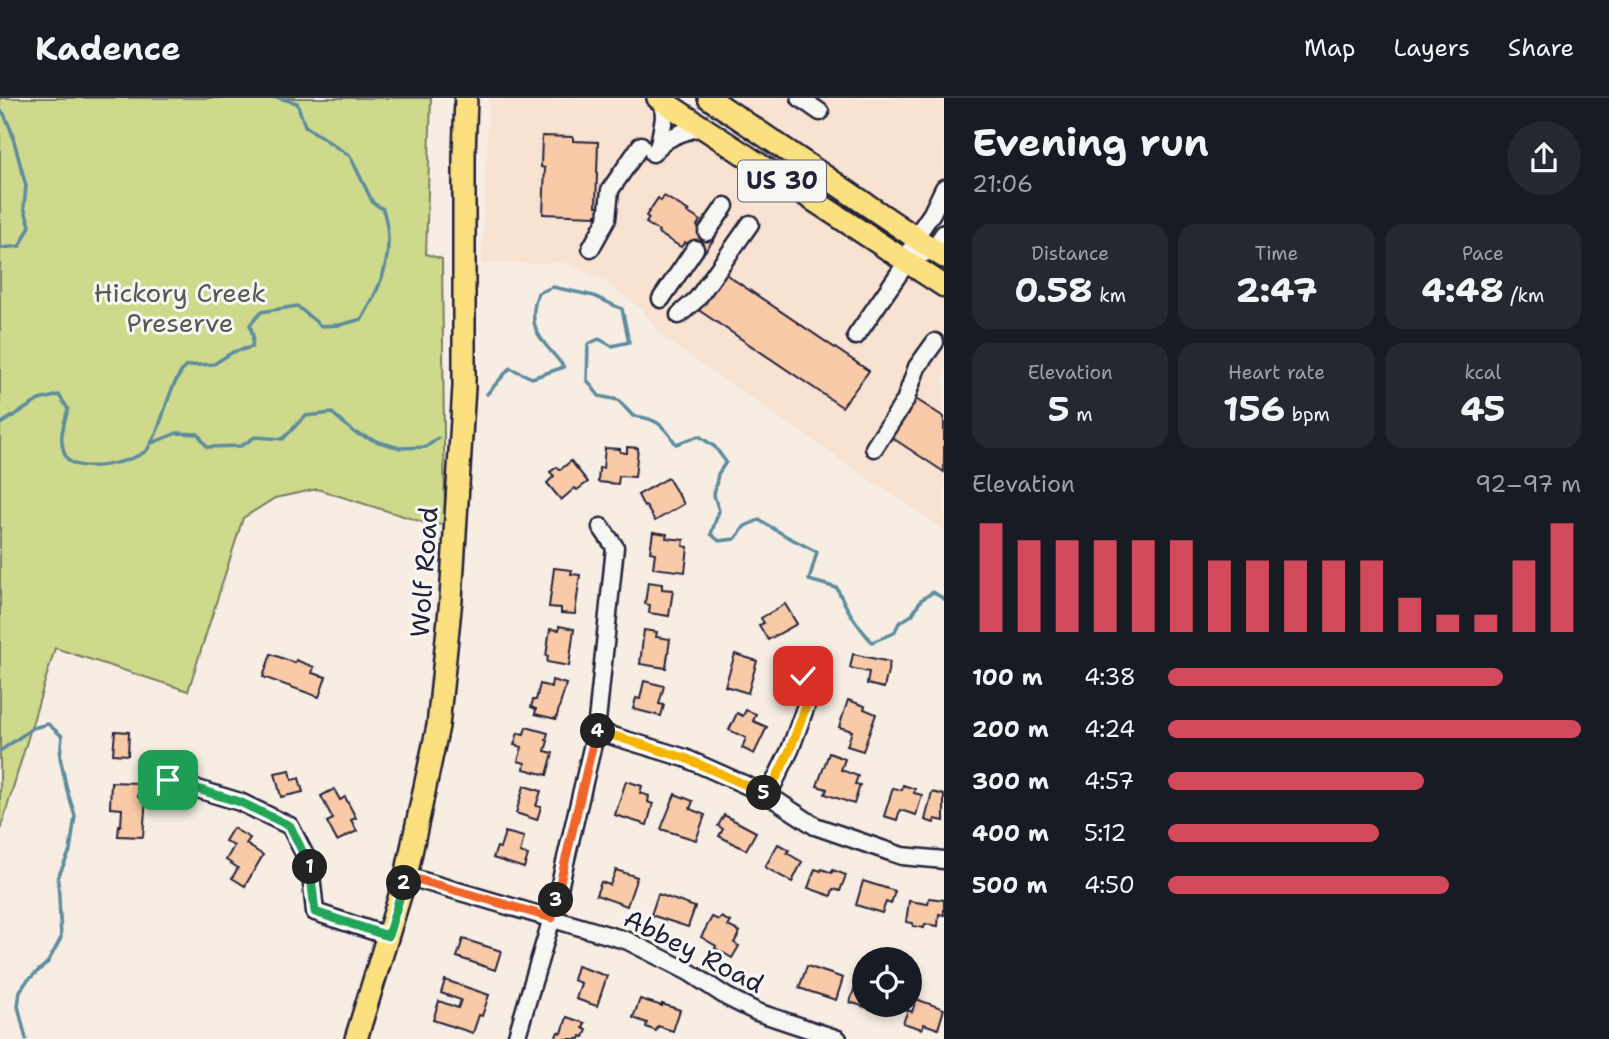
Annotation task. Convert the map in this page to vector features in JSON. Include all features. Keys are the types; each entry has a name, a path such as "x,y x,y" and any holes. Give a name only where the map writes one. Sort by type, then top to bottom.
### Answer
{"main road":[{"name":"Wolf Road","path":"356,1039 406,876 439,726 451,599 464,387 466,98"},
{"name":"US 30","path":"661,99 944,286"},
{"name":"US 30","path":"715,100 934,244"}],"street":[{"path":"651,148 664,118 661,99"},
{"path":"591,248 607,219 610,190 651,148 684,131 701,127"},
{"path":"856,336 907,262 934,244 932,213 944,188"},
{"path":"707,232 725,206"},
{"path":"679,315 697,299 750,224"},
{"path":"661,299 695,249"},
{"path":"874,448 905,401 917,367 935,342"},
{"path":"516,1039 552,918 596,731 615,547 601,527"},
{"path":"768,795 790,750 809,698 803,676"},
{"path":"596,731 685,758 768,795 815,826 902,856 944,860"},
{"path":"168,780 240,802 290,826 310,865 315,912 388,936"},
{"name":"Abbey Road","path":"406,876 628,941 689,972 727,997 757,1012 838,1039"}],"shaded area":[{"path":"489,98 644,98 944,296 944,529 665,339 640,308 603,280 566,263 482,264"},
{"path":"727,98 944,98 944,248"}],"green space":[{"name":"Hickory Creek Preserve","path":"0,98 431,98 426,254 442,259 445,523 435,526 317,489 275,498 243,518 188,691 55,648 0,831"}],"building":[{"path":"542,136 573,137 573,141 598,142 596,206 606,206 606,214 543,214 545,168 541,167"},
{"path":"664,196 700,220 697,226 715,238 703,254 685,242 681,247 646,223 649,218 646,216 658,198 661,201"},
{"path":"721,271 869,371 842,407 697,309"},
{"path":"911,396 944,417 944,472 888,435"},
{"path":"627,447 638,448 635,477 619,476 618,484 598,482 605,448 620,449 620,452 627,453"},
{"path":"571,461 588,482 577,490 575,488 561,500 547,483 554,476 550,472 557,467 560,470"},
{"path":"668,478 684,504 655,521 638,495"},
{"path":"653,532 667,534 666,538 684,540 683,546 688,547 685,572 653,568 655,553 650,552"},
{"path":"554,568 572,570 571,574 580,575 575,614 561,613 561,608 549,607"},
{"path":"648,582 662,584 662,589 673,590 669,616 649,613 650,605 645,604"},
{"path":"785,604 797,624 768,640 759,625 764,623 761,618"},
{"path":"559,626 574,629 569,666 547,662 550,629 559,630"},
{"path":"644,630 657,632 656,637 670,639 666,668 640,664"},
{"path":"271,654 314,667 312,673 326,677 319,697 263,677"},
{"path":"735,654 757,661 748,693 725,686"},
{"path":"853,654 890,662 884,688 867,684 869,672 850,668"},
{"path":"552,680 566,684 556,719 535,714 536,709 531,707 533,700 536,700 540,684 551,687"},
{"path":"644,681 664,686 659,704 664,705 661,716 633,709 636,698 640,699"},
{"path":"848,700 865,706 864,709 876,714 863,751 847,746 852,731 839,727"},
{"path":"746,710 756,714 753,721 767,727 754,754 742,748 746,738 729,730 737,713 743,716"},
{"path":"526,727 548,733 545,751 553,753 547,775 524,769 525,763 518,761 522,747 514,745 518,733 524,734"},
{"path":"115,731 129,732 128,755 113,754"},
{"path":"829,753 845,759 841,770 858,776 855,784 860,785 854,804 825,794 827,789 817,786"},
{"path":"290,770 292,780 299,778 303,792 281,797 275,773"},
{"path":"626,781 642,786 640,793 649,796 648,802 653,804 647,825 615,815"},
{"path":"111,782 138,783 138,797 146,797 143,837 118,836 122,809 110,808"},
{"path":"903,785 922,795 916,815 900,810 897,820 884,816 893,788 902,790"},
{"path":"524,786 541,791 536,806 541,807 537,820 516,813"},
{"path":"334,789 340,800 345,797 356,818 351,820 357,831 337,841 327,822 333,819 321,796"},
{"path":"932,792 944,795 944,821 935,819 934,823 925,820"},
{"path":"675,794 693,801 690,809 705,815 696,840 661,829"},
{"path":"724,815 756,832 746,850 719,836 723,829 718,826"},
{"path":"233,828 250,838 246,844 263,855 245,886 232,878 238,868 226,860 234,846 225,841"},
{"path":"505,832 524,837 520,853 528,855 524,868 493,858 497,847 500,848"},
{"path":"778,844 802,862 792,882 765,867"},
{"path":"815,869 832,873 833,870 846,875 840,891 833,889 831,896 808,888"},
{"path":"616,870 637,877 627,906 596,895 601,882 610,885"},
{"path":"863,881 895,891 891,904 886,902 882,913 856,905"},
{"path":"658,894 695,907 688,927 651,915"},
{"path":"929,898 944,900 944,915 939,914 938,926 925,924 924,928 906,922 909,901 928,904"},
{"path":"712,917 719,920 721,917 731,922 728,926 740,932 734,943 739,946 732,958 701,937"},
{"path":"463,939 501,951 495,970 457,957"},
{"path":"577,966 607,976 597,1006 576,999 581,983 573,980"},
{"path":"807,966 843,978 836,1000 799,988"},
{"path":"445,980 489,995 473,1033 433,1020 439,1001 458,1008 461,1000 441,993"},
{"path":"640,999 680,1010 673,1031 658,1026 656,1031 646,1027 647,1023 633,1018"},
{"path":"922,1001 944,1009 938,1029 924,1024 922,1029 903,1023 905,1017 922,1017"},
{"path":"567,1017 585,1023 583,1028 587,1030 584,1037 555,1039 558,1032 562,1033"}],"waterway":[{"path":"0,424 39,400 59,395 68,409 62,439 66,457 72,463 93,466 130,459 148,449 175,383 186,366 214,364 233,352 252,347 250,325 261,312 297,306 321,326 340,325 362,319 376,292 388,253 387,225 383,209 373,203 350,156 305,126 297,103 279,98"},
{"path":"0,110 11,130 26,186 24,207 30,226 20,246 0,246"},
{"path":"487,394 510,368 532,378 564,367 543,341 535,325 533,316 538,293 553,287 594,296 622,309 629,342 612,346 599,339 588,344 587,380 599,396 618,400 633,416 659,424 676,444 699,436 715,447 726,462 718,474 714,495 719,511 711,534 719,541 735,539 745,526 759,520 817,552 809,580 837,588 852,616 872,642 894,633 899,623 912,615 921,600 933,592 944,599"},
{"path":"152,443 177,433 198,434 207,447 241,446 255,437 283,439 305,416 332,413 355,433 400,448 426,447 438,438"},
{"path":"0,751 33,728 48,724 62,736 60,757 75,816 70,851 58,877 61,938 48,962 20,991 18,1006 26,1039"}],"route":[{"path":"168,780 240,802 290,826 310,865 315,912 388,936 406,876 552,918 596,731 685,758 768,795 790,750 809,698 803,676"}]}
